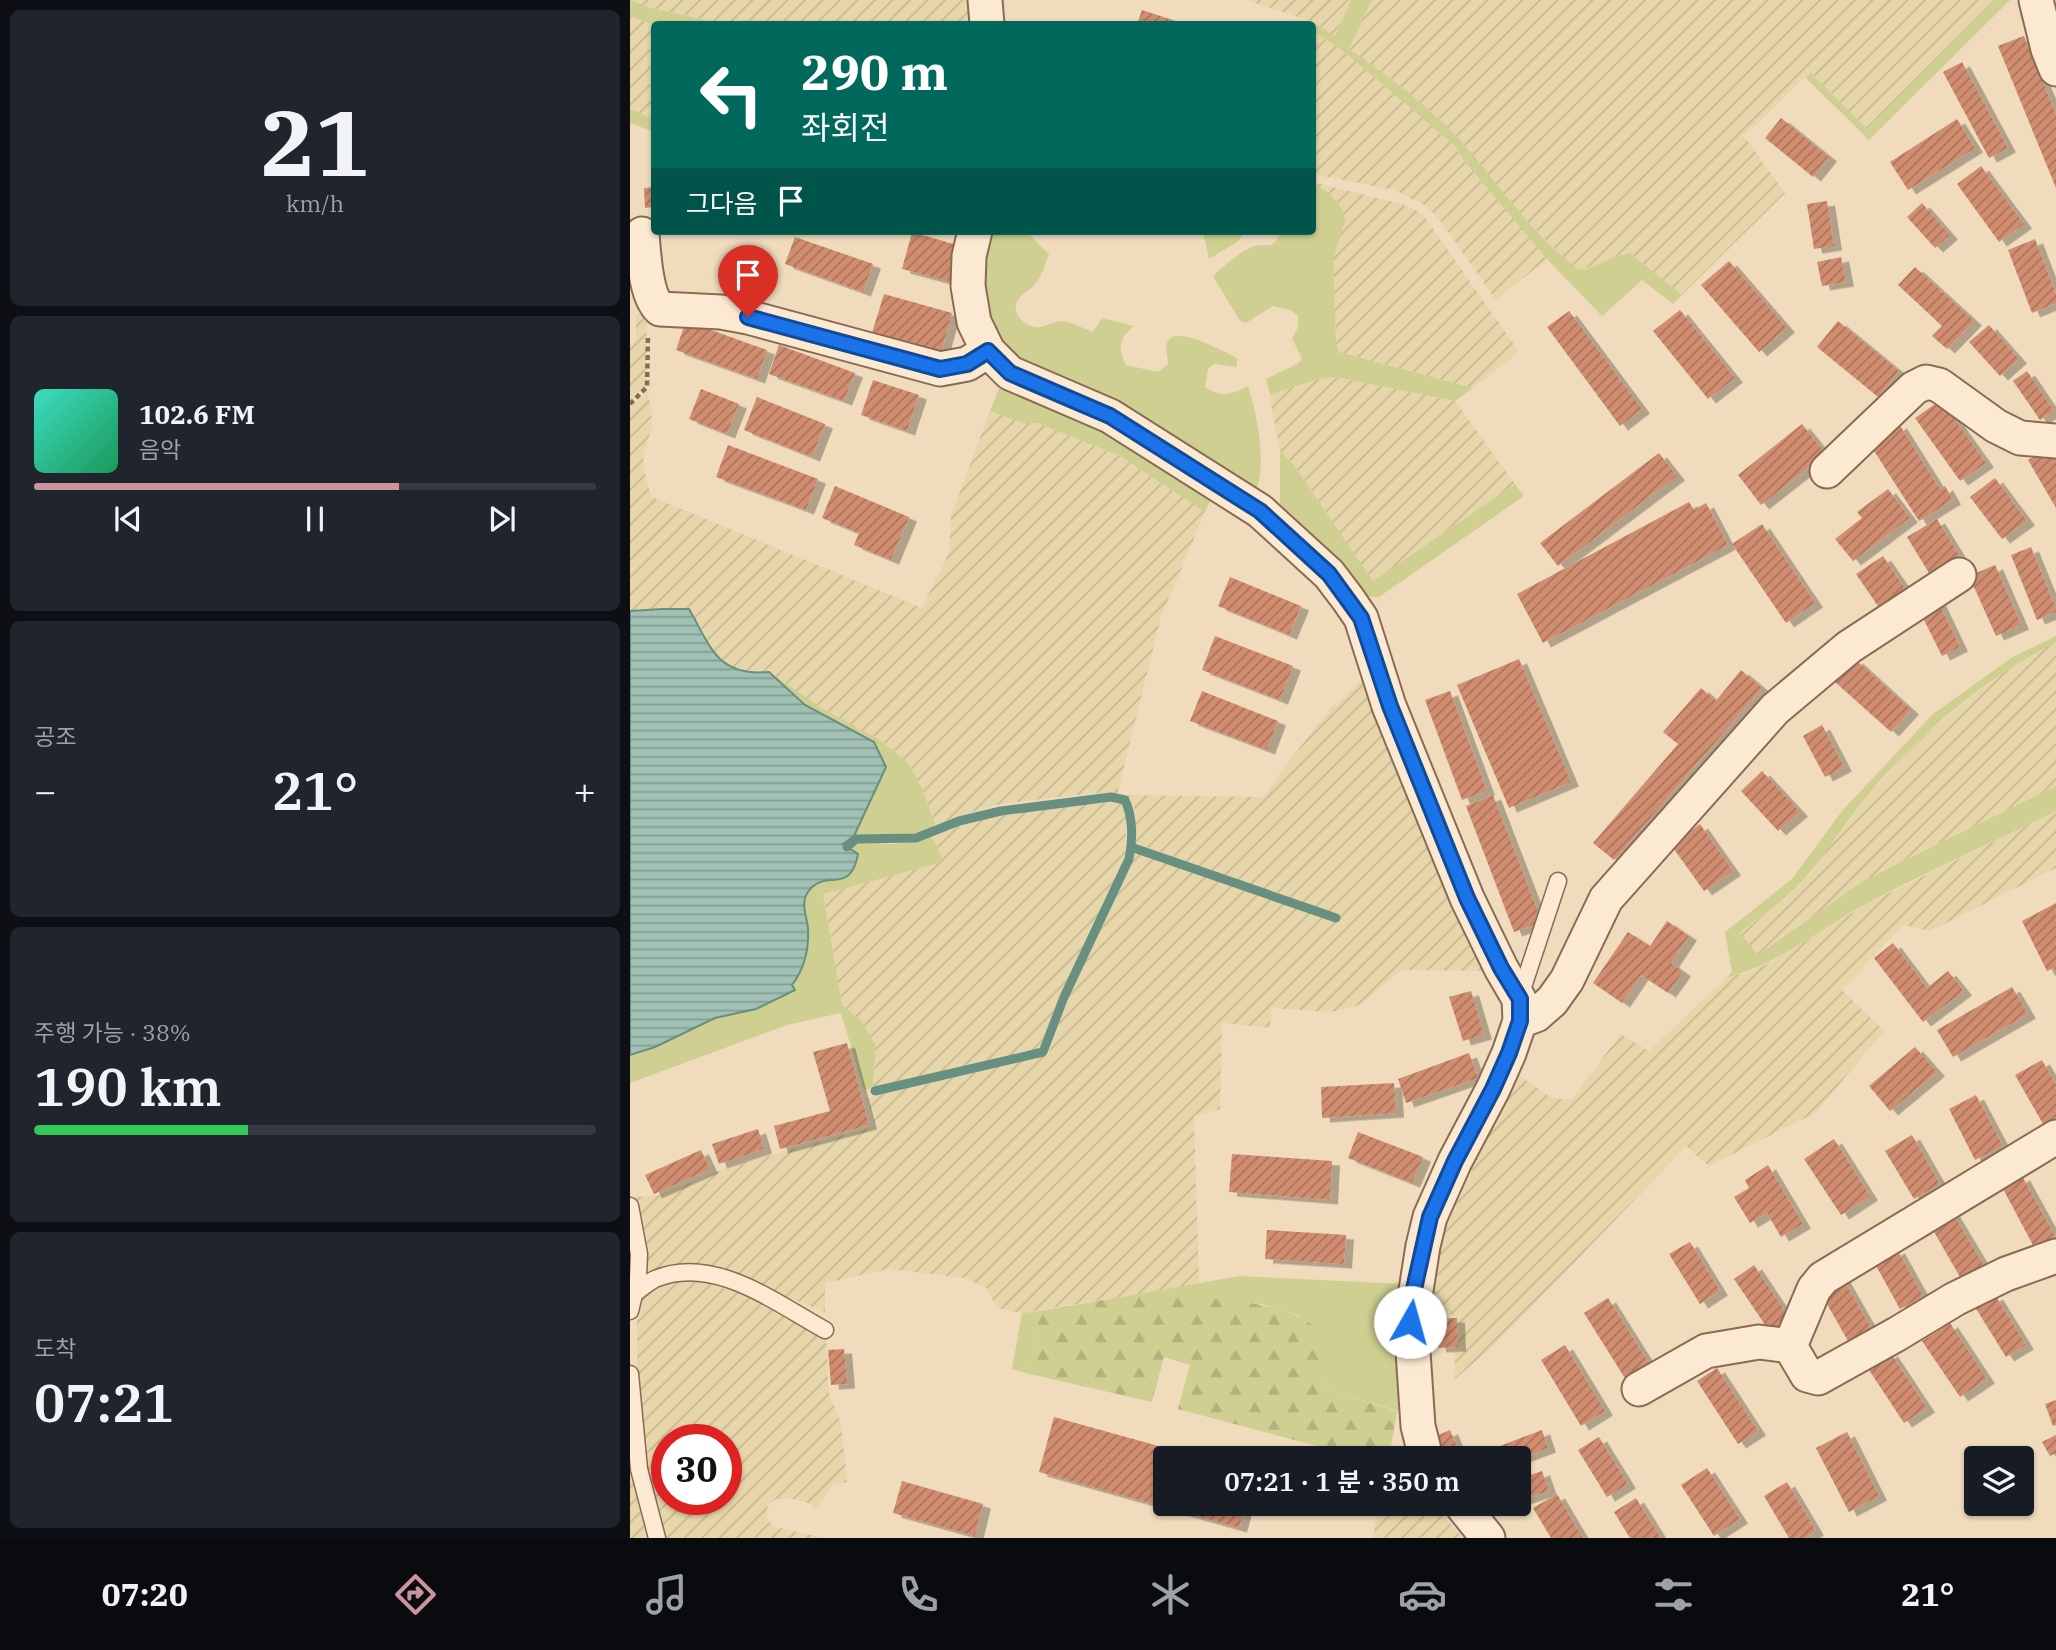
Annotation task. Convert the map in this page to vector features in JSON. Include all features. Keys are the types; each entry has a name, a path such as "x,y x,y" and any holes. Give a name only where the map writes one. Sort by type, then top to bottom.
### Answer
{"street":[{"path":"985,0 987,21"},
{"path":"2036,0 2048,49 2056,69"},
{"path":"642,234 647,276 654,303 660,309 721,312 748,317 940,369 967,364 988,351"},
{"path":"974,235 969,256 968,286 974,322 988,351 1010,373 1110,416 1260,511 1329,574 1361,618 1390,706 1467,898 1520,1010 1493,1089 1455,1161 1430,1217 1423,1246 1410,1322 1422,1446"},
{"path":"1827,471 1914,388 1926,382 1939,385 1996,426 2020,438 2056,441"},
{"path":"1520,1010 1536,1015 1552,1001 1567,980 1606,899 1775,709 1849,647 1959,575"},
{"path":"1790,1346 1814,1289 1823,1278 2056,1137"},
{"path":"1790,1346 1807,1375 1818,1378 1955,1298 2056,1256"},
{"path":"1640,1389 1706,1350 1759,1342 1790,1346"},
{"path":"1470,1516 1488,1538"}],"lane":[{"path":"1520,1010 1558,881"},
{"path":"630,1206 639,1254 638,1278 631,1303"},
{"path":"631,1303 653,1280 695,1272 723,1277 761,1294 825,1330"},
{"path":"630,1374 639,1469 657,1538"}],"path":[{"path":"630,404 647,387 648,326 650,315 660,309"}],"shaded area":[{"path":"630,0 983,0 985,21 710,21 651,8"},
{"path":"1246,0 1351,0 1335,37 1316,25 1316,21"},
{"path":"1372,0 1994,0 1868,130 1811,73 1805,77 1744,136 1785,193 1682,295 1630,253 1579,270 1565,260 1524,218 1435,114 1348,48"},
{"path":"630,16 651,24 651,118 630,109"},
{"path":"1316,34 1337,46 1454,145 1547,259 1496,300 1437,216 1424,205 1394,190 1316,175"},
{"path":"1316,183 1402,204 1422,213 1519,352 1473,388 1339,352 1336,343 1333,259 1343,210 1329,193"},
{"path":"636,314 647,316 645,386 630,400 630,346 636,339"},
{"path":"1335,377 1455,401 1515,484 1373,581 1293,464 1280,451 1276,433 1270,395 1318,379"},
{"path":"647,392 652,427 643,455 646,481 652,497 922,608 949,553 951,516 990,411 1023,423 1037,423 1120,456 1205,512 1161,617 1117,795 1092,793 1001,804 935,825 923,790 907,762 880,740 820,707 721,662 707,643 689,609 630,611 630,408"},
{"path":"689,609 718,657 738,670 769,672 805,705 874,742 886,767 854,836 843,844 858,854 854,867 849,875 843,878 815,885 806,896 804,905 808,944 803,966 792,985 795,990 756,1009 715,1018 655,1047 630,1055 630,611"},
{"path":"2056,642 2056,786 1863,881 1758,955 1740,933 1761,917 1823,855 1868,795 1896,765 1924,736 1964,702 2024,658"},
{"path":"1373,669 1496,971 1402,970 1360,1005 1331,1012 1271,1008 1270,1028 1222,1023 1220,1109 1194,1116 1199,1284 1022,1313 997,1308 986,1288 965,1278 888,1269 825,1283 825,1312 725,1272 644,1277 645,1248 635,1197 659,1195 732,1166 875,1126 867,1098 1048,1055 1068,997 1134,860 1134,851 1342,921 1336,916 1135,843 1134,807 1126,795 1264,797 1329,710"},
{"path":"1123,803 1127,812 1125,860 1060,994 1040,1049 873,1088 876,1046 863,1023 842,1005 823,894 942,862 932,837 958,826 1053,806"},
{"path":"2056,811 2056,868 1930,931 1903,925 1842,990 1884,1031 1815,1113 1709,1166 1686,1146 1492,1347 1454,1380 1457,1317 1423,1303 1441,1238 1516,1074 1552,1098 1571,1100 1621,1034 1649,1051 1726,978 1752,971 1773,961 1867,904"},
{"path":"686,1281 707,1283 762,1301 826,1338 829,1394 841,1423 847,1482 832,1486 814,1511 811,1504 789,1498 776,1499 769,1504 766,1512 768,1521 776,1527 825,1538 664,1538 658,1515 742,1515 742,1424 651,1424 651,1489 645,1466 637,1393 637,1311 643,1299 655,1289"},
{"path":"630,1460 632,1470 650,1538 630,1538"},
{"path":"1377,1516 1444,1516 1463,1538 1373,1538"}],"green space":[{"path":"630,0 651,8 710,21 651,21 651,24 630,16"},
{"path":"1351,0 1372,0 1349,49 1407,92 1448,127 1546,241 1579,270 1630,253 1682,295 1673,304 1642,280 1602,316 1547,259 1454,145 1337,46 1316,34 1316,25 1335,36"},
{"path":"1994,0 2010,0 1869,140 1805,77 1811,73 1868,130"},
{"path":"630,109 651,118 651,131 630,123"},
{"path":"1316,185 1329,193 1343,210 1345,221 1333,259 1336,343 1339,352 1473,388 1455,401 1335,377 1318,379 1270,395 1266,379 1299,363 1302,358 1292,339 1298,327 1298,316 1290,310 1273,306 1246,323 1240,321 1213,276 1245,251 1256,246 1271,245 1279,235 1316,235"},
{"path":"992,235 1030,235 1049,254 1037,281 1016,304 1019,318 1027,324 1041,327 1063,321 1093,332 1102,318 1134,326 1121,344 1126,365 1158,372 1168,364 1166,347 1169,339 1177,336 1198,340 1237,358 1237,367 1214,364 1208,369 1205,387 1226,394 1248,386 1255,410 1261,453 1256,490 1027,372 996,335 986,308 984,270"},
{"path":"1204,235 1243,235 1237,242 1209,259"},
{"path":"999,389 1053,401 1213,495 1205,512 1120,456 1037,423 1023,423 990,411"},
{"path":"1280,451 1293,464 1373,581 1515,484 1524,496 1379,597 1359,597 1280,515"},
{"path":"2056,636 2056,642 2003,673 1930,730 1866,797 1804,879 1740,933 1758,955 1863,881 2056,786 2056,811 1868,903 1764,964 1726,978 1732,972 1725,932 1792,879 1842,811 1933,714 2011,658"},
{"path":"769,672 820,707 880,740 907,762 923,790 935,825 918,834 854,836 886,767 874,743 805,705"},
{"path":"932,837 943,862 823,894 842,1005 863,1023 876,1046 873,1088 864,1090 841,1013 787,1025 630,1083 630,1055 655,1047 715,1018 756,1009 792,985 808,927 804,906 806,894 821,881 840,880 858,854 852,848 858,842 895,844"},
{"path":"1240,1276 1402,1284 1406,1413 1325,1389 1323,1351 1299,1315 1262,1304 1138,1294"},
{"path":"1138,1294 1234,1301 1285,1311 1304,1319 1317,1330 1322,1343 1325,1389 1397,1411 1391,1446 1317,1446 1178,1409 1190,1365 1164,1357 1152,1402 1030,1374 1040,1311"},
{"path":"1040,1311 1030,1374 1012,1369 1022,1313"}],"building":[{"path":"1142,10 1176,21 1138,21"},
{"path":"2024,36 2056,114 2056,188 1998,46"},
{"path":"1962,62 2008,148 1989,158 1943,72"},
{"path":"1781,118 1829,157 1813,177 1765,138"},
{"path":"1957,119 1975,148 1908,190 1890,162"},
{"path":"1981,166 2024,224 1999,242 1957,184"},
{"path":"651,187 651,207 645,208 644,188"},
{"path":"1827,201 1834,246 1814,249 1807,204"},
{"path":"1922,203 1950,235 1935,248 1907,217"},
{"path":"911,235 922,235 964,247 954,283 902,269"},
{"path":"795,237 873,264 863,292 785,264"},
{"path":"2035,239 2056,294 2056,303 2032,313 2008,250"},
{"path":"1841,257 1846,282 1822,286 1817,262"},
{"path":"1729,261 1787,328 1759,352 1701,285"},
{"path":"1915,267 1974,321 1947,349 1932,336 1942,326 1898,285"},
{"path":"884,294 952,313 940,356 871,336"},
{"path":"1680,310 1735,378 1708,399 1653,331"},
{"path":"1569,311 1642,409 1620,426 1547,327"},
{"path":"686,321 767,350 757,379 676,350"},
{"path":"1838,321 1899,371 1878,397 1817,347"},
{"path":"1989,325 2019,359 2000,376 1969,342"},
{"path":"779,345 855,373 844,401 769,374"},
{"path":"2027,371 2054,411 2040,420 2013,381"},
{"path":"873,380 919,395 907,431 861,415"},
{"path":"701,389 739,404 727,434 689,419"},
{"path":"757,397 825,424 812,457 744,430"},
{"path":"1941,400 1986,463 1960,481 1915,418"},
{"path":"1802,424 1826,454 1761,505 1738,475"},
{"path":"1899,424 1940,489 1945,486 1953,500 1919,521 1869,443"},
{"path":"728,445 818,479 806,510 716,477"},
{"path":"2053,445 2056,450 2056,508 2028,460"},
{"path":"1659,453 1677,476 1558,566 1540,543"},
{"path":"1995,478 2027,521 2002,539 1970,497"},
{"path":"835,486 909,517 891,560 854,545 859,533 822,518"},
{"path":"1888,489 1910,518 1853,561 1835,539 1862,518 1857,512"},
{"path":"1689,502 1694,510 1706,503 1728,545 1543,643 1517,594"},
{"path":"1937,519 1962,560 1932,578 1907,537"},
{"path":"1762,524 1815,603 1786,623 1732,544"},
{"path":"2031,547 2056,609 2056,612 2037,620 2011,555"},
{"path":"1883,556 1909,594 1882,612 1856,574"},
{"path":"1995,565 2021,625 1996,636 1969,576"},
{"path":"1230,577 1301,606 1289,635 1218,606"},
{"path":"1938,601 1960,647 1942,656 1919,610"},
{"path":"1215,636 1293,666 1280,700 1202,670"},
{"path":"1519,659 1571,782 1509,808 1457,685"},
{"path":"1855,659 1911,710 1891,732 1835,682"},
{"path":"1741,670 1762,688 1614,860 1593,843 1678,744 1663,732 1701,688 1716,701"},
{"path":"1202,691 1278,721 1267,750 1190,721"},
{"path":"1450,691 1487,791 1462,800 1425,700"},
{"path":"1822,725 1844,767 1825,777 1803,736"},
{"path":"1762,771 1800,812 1778,831 1741,791"},
{"path":"1493,795 1542,922 1514,932 1466,806"},
{"path":"1700,824 1733,871 1704,891 1671,845"},
{"path":"2056,903 2056,972 2054,968 2047,971 2022,921"},
{"path":"1667,921 1689,936 1671,963 1683,972 1668,993 1641,975 1622,1003 1593,983 1628,932 1650,946"},
{"path":"1893,943 1927,988 1948,971 1964,991 1923,1022 1874,958"},
{"path":"2012,987 2028,1014 1953,1057 1937,1030"},
{"path":"1471,991 1484,1035 1463,1041 1449,997"},
{"path":"847,1043 869,1125 780,1149 774,1126 830,1111 813,1052"},
{"path":"1915,1047 1937,1072 1890,1111 1869,1086"},
{"path":"1469,1053 1478,1078 1406,1103 1398,1079"},
{"path":"2042,1060 2056,1085 2056,1117 2043,1124 2015,1075"},
{"path":"1394,1083 1396,1113 1322,1118 1321,1087"},
{"path":"1976,1095 2003,1146 1975,1160 1949,1109"},
{"path":"758,1129 764,1149 719,1164 712,1144"},
{"path":"1358,1132 1423,1157 1412,1183 1348,1158"},
{"path":"1912,1135 1940,1184 1914,1199 1885,1151"},
{"path":"1834,1139 1870,1196 1841,1215 1804,1159"},
{"path":"701,1150 710,1169 654,1194 645,1175"},
{"path":"1232,1154 1332,1161 1330,1200 1229,1192"},
{"path":"1768,1165 1803,1224 1781,1237 1767,1213 1750,1223 1734,1197 1749,1188 1745,1180"},
{"path":"2022,1176 2055,1236 2034,1247 2002,1187"},
{"path":"1952,1212 1986,1269 1963,1282 1930,1225"},
{"path":"1267,1230 1346,1235 1344,1264 1265,1259"},
{"path":"1690,1242 1720,1291 1700,1304 1669,1254"},
{"path":"1897,1249 1923,1296 1900,1309 1874,1262"},
{"path":"1754,1265 1794,1325 1774,1338 1734,1279"},
{"path":"1842,1277 1875,1335 1852,1348 1819,1290"},
{"path":"1995,1295 2026,1345 2006,1357 1975,1307"},
{"path":"1608,1298 1657,1376 1633,1391 1584,1313"},
{"path":"1457,1318 1458,1347 1438,1348 1436,1319"},
{"path":"1950,1323 1987,1379 1960,1397 1922,1341"},
{"path":"1565,1345 1605,1411 1581,1426 1541,1360"},
{"path":"844,1349 847,1384 831,1385 828,1350"},
{"path":"1890,1352 1927,1408 1904,1423 1867,1367"},
{"path":"1717,1368 1758,1431 1738,1444 1697,1381"},
{"path":"2056,1400 2056,1425 2053,1426 2045,1404"},
{"path":"1054,1417 1158,1446 1153,1446 1153,1504 1039,1472"},
{"path":"1450,1430 1457,1446 1438,1446 1434,1437"},
{"path":"1542,1430 1548,1448 1531,1454 1531,1446 1500,1446"},
{"path":"1847,1432 1879,1496 1849,1512 1816,1448"},
{"path":"2056,1435 2056,1453 2050,1456 2042,1442"},
{"path":"1599,1437 1628,1484 1607,1497 1578,1450"},
{"path":"1707,1468 1740,1519 1714,1536 1681,1485"},
{"path":"1542,1471 1549,1491 1531,1497 1531,1475"},
{"path":"902,1481 983,1504 975,1536 893,1513"},
{"path":"1787,1482 1816,1531 1805,1538 1789,1538 1764,1496"},
{"path":"1557,1494 1583,1538 1551,1538 1533,1508"},
{"path":"1636,1498 1661,1538 1630,1538 1614,1512"},
{"path":"1196,1516 1242,1516 1239,1528"}],"waterway":[{"path":"847,847 856,839 916,838 959,821 1001,811 1111,797 1125,800 1131,821 1129,859 1064,997 1043,1052 875,1091"},
{"path":"1131,847 1336,918"}],"route":[{"path":"748,317 940,369 967,364 988,351 1010,373 1110,416 1260,511 1329,574 1361,618 1390,706 1467,898 1501,968 1520,999 1520,1021 1509,1053 1430,1217 1414,1289 1410,1322"}]}
